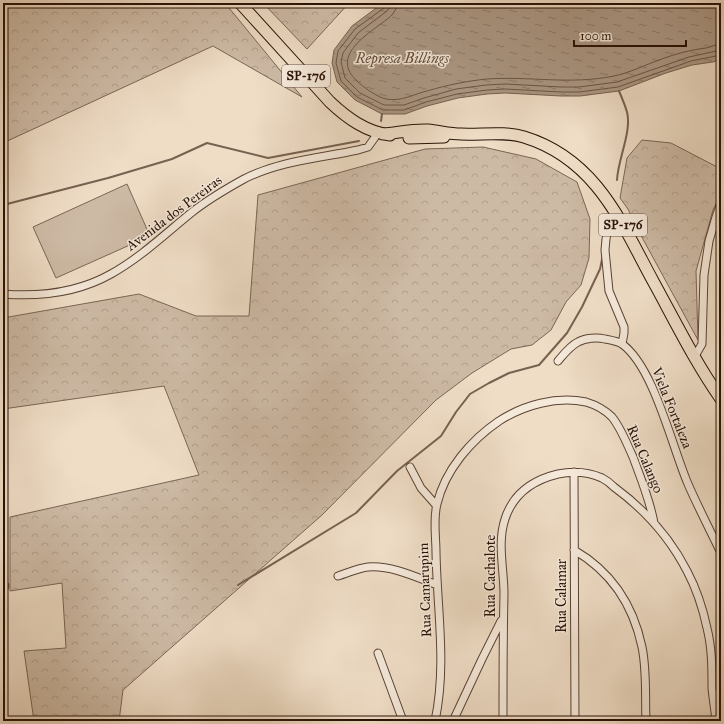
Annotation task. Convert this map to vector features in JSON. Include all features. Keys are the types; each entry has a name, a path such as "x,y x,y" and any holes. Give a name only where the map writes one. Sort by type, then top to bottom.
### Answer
{"main road":[{"name":"SP-176","path":"240,3 334,106 350,119 380,134 428,130 460,134 495,134 523,137 540,143 574,164 600,189 617,214 695,356 721,399"}],"street":[{"name":"Avenida dos Pereiras","path":"3,294 54,294 88,284 111,274 130,262 168,233 192,212 224,190 245,179 261,171 282,165 358,150 368,146 380,134"},
{"path":"695,356 702,344 704,275 709,241 721,203"},
{"path":"558,361 578,342 588,338 600,338 622,344 624,327 609,291 605,250 608,228 617,214"},
{"name":"Viela Fortaleza","path":"622,344 644,371 665,420 688,484 721,553"},
{"name":"Rua Calango","path":"436,505 443,485 456,463 472,444 491,427 528,406 559,401 581,401 594,404 604,409 613,418 626,440 643,482 651,506 654,524"},
{"path":"410,467 421,488 436,505"},
{"name":"Rua Cachalote","path":"503,721 502,619 504,594 501,544 505,519 511,505 519,495 533,483 551,476 574,472 585,473 603,478 622,493 645,514 662,533 687,571 703,612 712,646 712,689 716,721"},
{"name":"Rua Calamar","path":"574,472 574,721"},
{"name":"Rua Camarupim","path":"435,721 441,686 442,664 437,585 436,505"},
{"path":"574,550 589,558 600,567 615,585 635,621 642,648 646,678 646,721"},
{"path":"338,576 368,567 378,567 409,575 437,585"},
{"path":"453,721 502,619"},
{"path":"378,653 403,721"}],"green space":[{"path":"3,3 225,3 302,97 213,46 3,143"},
{"path":"263,3 349,3 307,49"},
{"path":"642,140 671,143 721,169 721,194 713,210 696,271 698,340 628,209 620,198 627,158"},
{"path":"483,147 536,159 577,182 590,219 589,258 581,285 566,302 551,330 532,345 511,349 472,373 436,400 322,515 123,690 119,721 34,721 24,651 66,648 62,583 10,591 10,517 199,475 164,386 3,409 3,318 139,294 196,316 249,316 258,195 425,149"},
{"path":"127,184 150,236 56,278 33,227"}],"water":[{"name":"Represa Billings","path":"383,3 721,3 721,59 713,62 692,65 666,73 619,91 580,96 505,93 487,94 458,98 427,106 405,114 382,114 355,100 337,82 332,63 334,50 352,26"}],"waterway":[{"path":"617,180 628,128 627,112 619,91"},
{"path":"381,121 382,114"},
{"path":"3,205 108,178 172,159 207,143 268,158 359,141"},
{"path":"238,585 356,513 397,471 441,436 456,412 470,394 509,373 539,365 567,333 582,307 600,269 603,255"}]}
